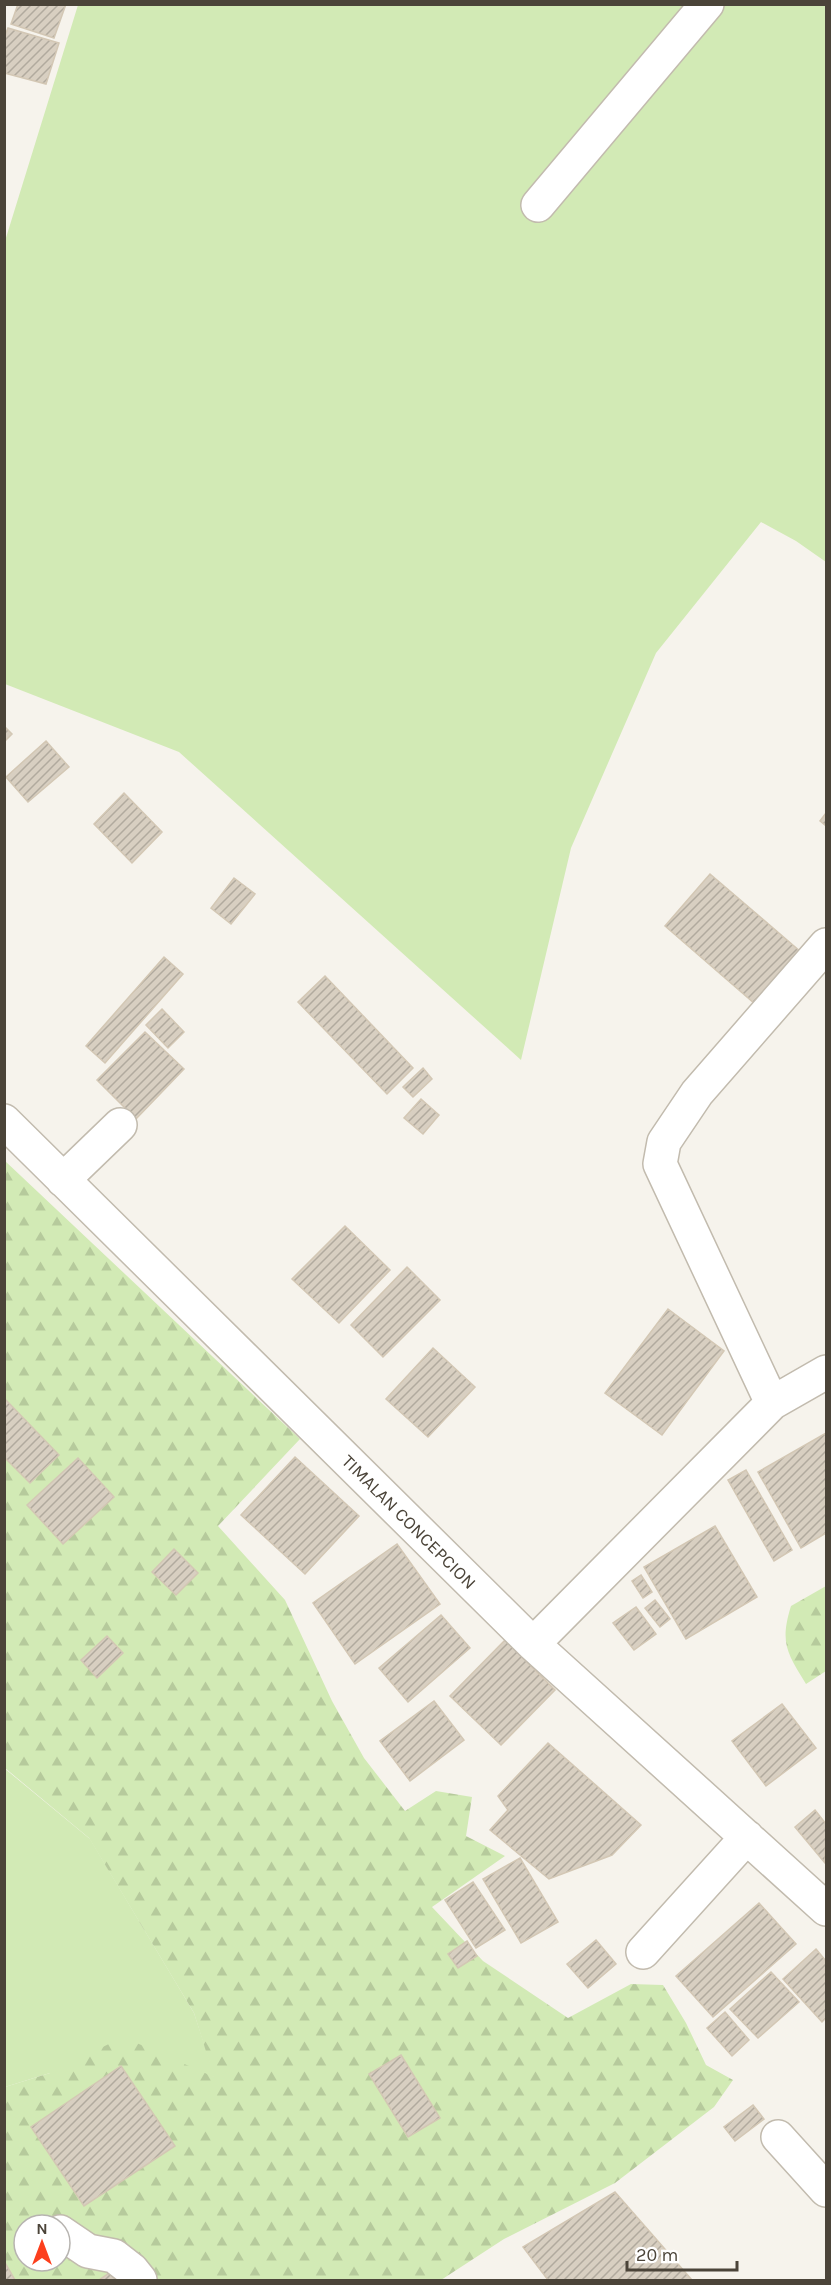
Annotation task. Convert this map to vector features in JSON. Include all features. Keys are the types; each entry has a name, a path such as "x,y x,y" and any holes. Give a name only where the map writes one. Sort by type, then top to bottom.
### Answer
{"street":[{"path":"538,205 707,4"},
{"path":"772,1403 660,1164 664,1142 697,1093 826,945"},
{"name":"TIMALAN CONCEPCION","path":"4,1121 533,1644 826,1909"},
{"path":"63,1180 120,1125"},
{"path":"533,1644 772,1403 826,1372"},
{"path":"643,1952 747,1837"},
{"path":"778,2137 826,2190"},
{"path":"72,2240 88,2251 114,2256 132,2270 140,2280"}],"green space":[{"path":"78,5 826,5 826,562 796,541 761,522 656,653 571,848 521,1060 179,752 5,684 5,241"},
{"path":"4,1160 300,1439 218,1526 285,1600 332,1701 364,1758 405,1811 436,1791 472,1797 466,1836 505,1856 432,1907 483,1961 568,2018 631,1984 663,1985 686,2023 706,2065 733,2080 714,2107 615,2183 504,2239 441,2280 5,2280 5,2087 50,2073 123,2037 214,2077 194,2013 89,1838 5,1768"},
{"path":"826,1586 826,1671 806,1684 787,1646 788,1618 791,1606"},
{"path":"4,1768 90,1839 194,2013 215,2077 50,2073 5,2087"}],"building":[{"path":"18,4 66,4 54,38 11,24"},
{"path":"8,28 59,43 46,84 4,73 4,38"},
{"path":"4,726 12,734 4,742"},
{"path":"46,741 69,767 28,802 6,777"},
{"path":"124,793 162,832 132,863 94,824"},
{"path":"826,813 826,826 820,821"},
{"path":"710,874 801,952 755,1004 665,926"},
{"path":"234,878 255,894 231,924 211,908"},
{"path":"164,957 183,974 105,1063 86,1046"},
{"path":"325,976 413,1068 387,1094 298,1002"},
{"path":"162,1009 184,1032 168,1048 146,1025"},
{"path":"145,1032 184,1069 136,1119 97,1080"},
{"path":"423,1068 432,1079 413,1097 403,1087"},
{"path":"421,1099 439,1115 423,1134 404,1118"},
{"path":"345,1226 390,1270 339,1323 292,1279"},
{"path":"407,1267 440,1300 383,1357 351,1325"},
{"path":"668,1309 724,1351 662,1435 605,1393"},
{"path":"433,1348 475,1387 428,1437 386,1399"},
{"path":"5,1399 59,1455 30,1483 4,1457"},
{"path":"826,1433 826,1533 801,1548 758,1472"},
{"path":"295,1457 359,1516 305,1574 241,1515"},
{"path":"78,1458 114,1497 63,1544 27,1505"},
{"path":"746,1470 792,1550 774,1561 728,1480"},
{"path":"715,1526 757,1597 686,1639 644,1567"},
{"path":"397,1544 440,1604 355,1664 313,1603"},
{"path":"174,1549 198,1573 176,1595 152,1572"},
{"path":"641,1575 652,1592 643,1598 632,1581"},
{"path":"655,1600 670,1619 660,1627 645,1608"},
{"path":"636,1607 656,1634 634,1650 613,1623"},
{"path":"441,1615 470,1648 408,1702 379,1668"},
{"path":"107,1636 123,1653 97,1678 81,1660"},
{"path":"505,1640 555,1690 501,1745 450,1696"},
{"path":"434,1701 464,1740 410,1781 380,1741"},
{"path":"782,1704 816,1748 766,1786 732,1741"},
{"path":"548,1743 641,1825 612,1855 549,1879 490,1830 508,1810 498,1796"},
{"path":"815,1810 826,1824 825,1863 795,1827"},
{"path":"520,1858 558,1922 521,1943 483,1879"},
{"path":"473,1882 505,1930 476,1948 445,1900"},
{"path":"759,1903 796,1944 713,2017 676,1976"},
{"path":"596,1940 616,1964 588,1988 567,1964"},
{"path":"467,1941 477,1956 458,1968 448,1954"},
{"path":"816,1949 826,1961 826,2018 822,2022 783,1979"},
{"path":"771,1972 799,2002 758,2038 730,2009"},
{"path":"725,2012 749,2040 732,2056 707,2028"},
{"path":"401,2055 440,2118 408,2137 369,2074"},
{"path":"121,2066 175,2146 84,2206 31,2127"},
{"path":"753,2105 764,2119 735,2141 724,2127"},
{"path":"615,2192 692,2280 548,2280 523,2247"},
{"path":"4,2261 15,2280 4,2280"},
{"path":"115,2269 123,2280 99,2280"}]}
